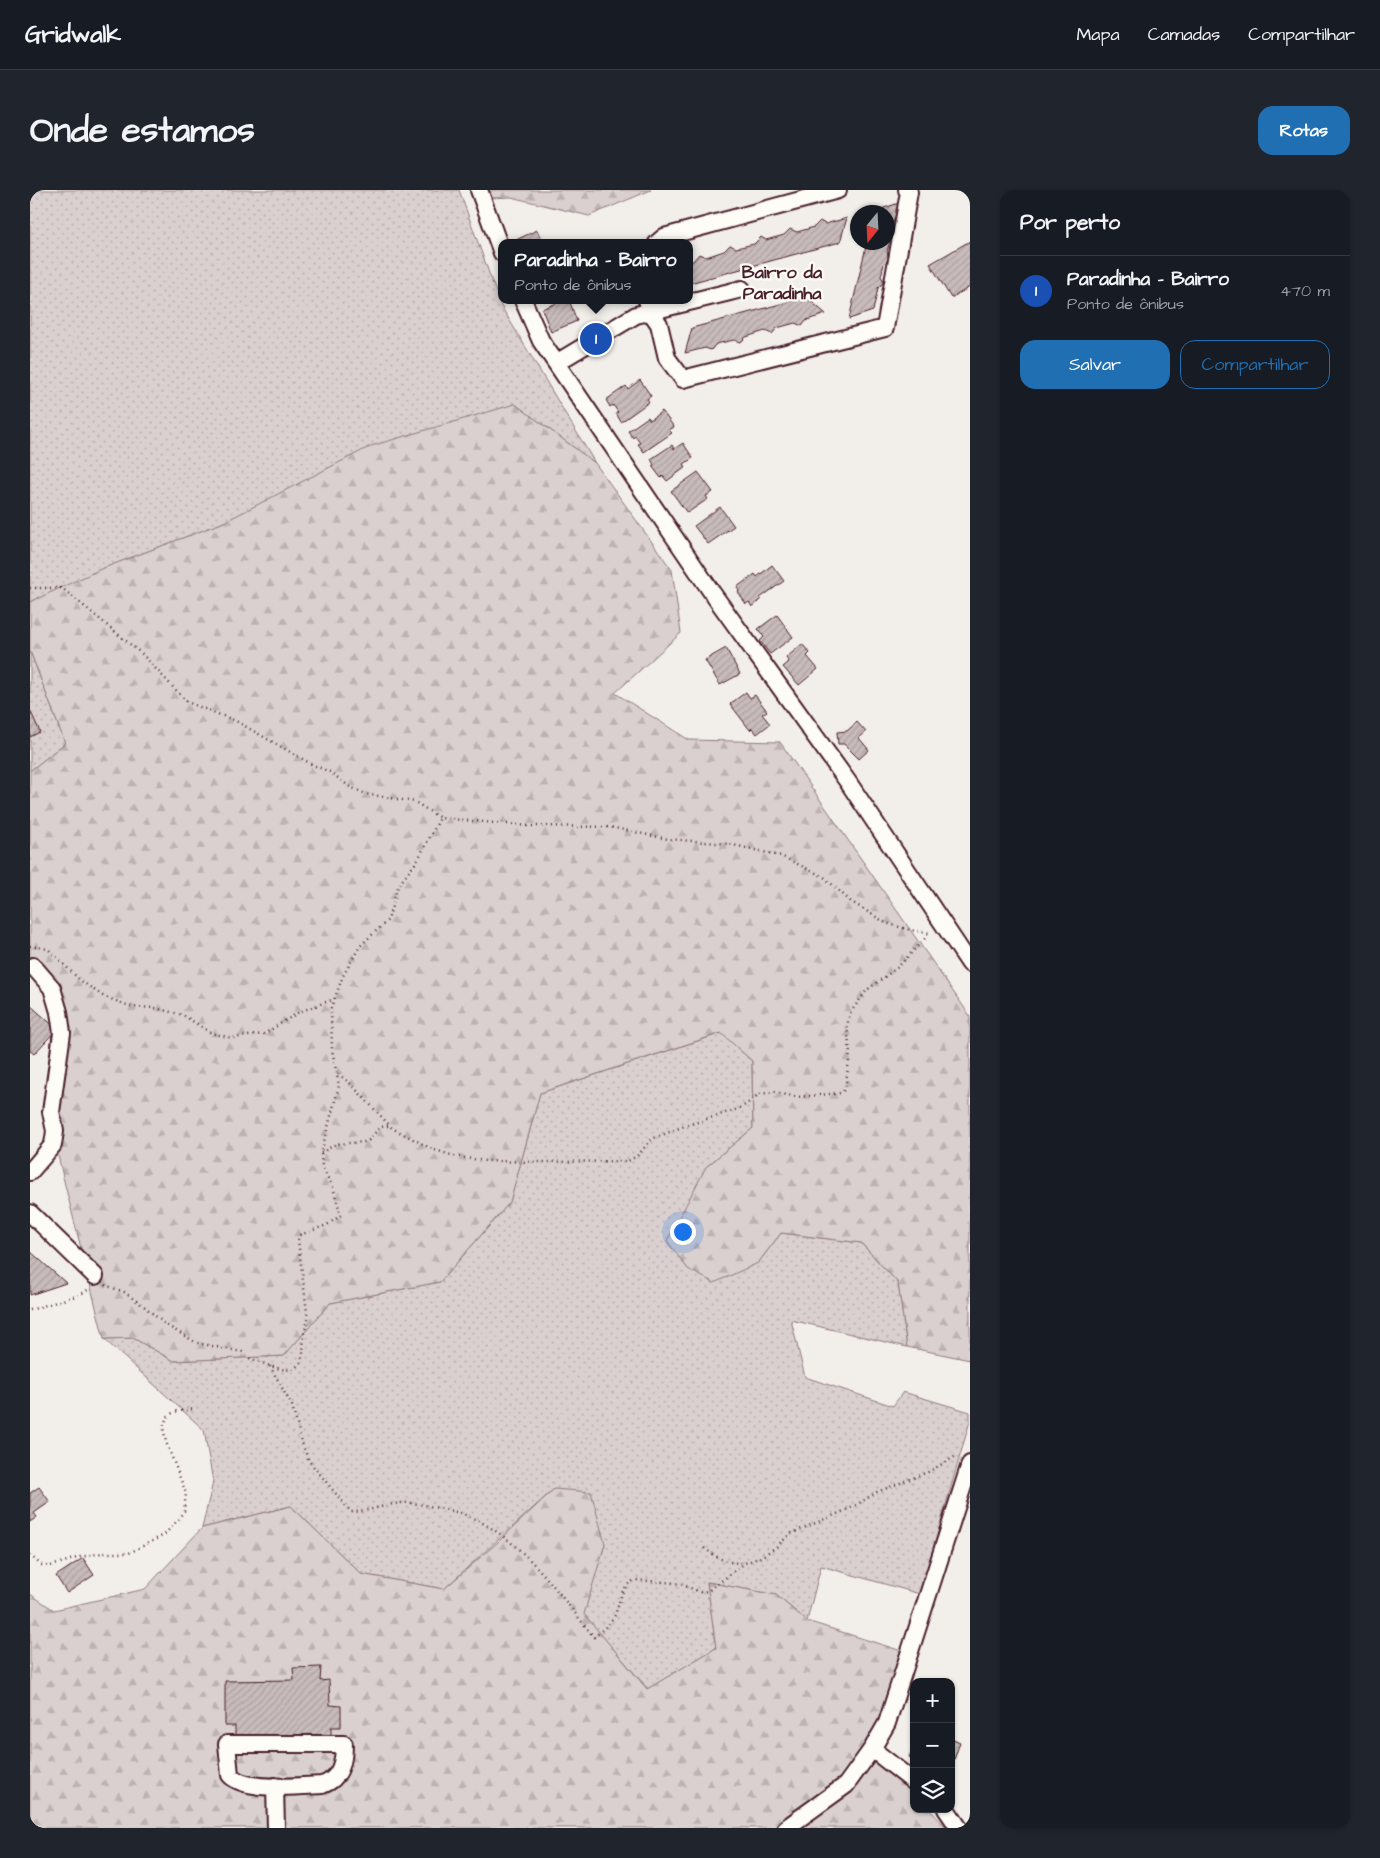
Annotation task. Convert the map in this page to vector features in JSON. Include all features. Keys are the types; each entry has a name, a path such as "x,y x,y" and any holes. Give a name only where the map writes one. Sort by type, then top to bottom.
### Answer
{"street":[{"path":"479,190 498,242"},
{"path":"662,239 838,190"},
{"path":"556,363 649,306 659,324 667,358 683,379 885,328 909,192 907,190"},
{"path":"693,298 742,289"},
{"path":"525,304 541,341 713,594 848,782 970,964"},
{"path":"30,1172 53,1145 55,1131 51,1112 62,1033 59,1012 52,988 34,966"},
{"path":"30,1213 95,1280"},
{"path":"786,1828 846,1785 872,1749 887,1722 966,1458"},
{"path":"227,1744 344,1744 344,1756 338,1775 328,1784 275,1786 245,1785 234,1780 228,1770 227,1744"},
{"path":"872,1749 910,1779"},
{"path":"275,1786 276,1828"},
{"path":"949,1813 959,1828"}],"path":[{"path":"30,588 62,588 142,654 187,702 236,721 314,766 330,772 350,786 366,794 415,802 440,818 529,826 610,827 668,839 729,844 781,856 824,878 850,902 886,923 910,930 952,936"},
{"path":"30,1310 78,1295 95,1280 124,1292 166,1325 197,1343 242,1352 249,1358 286,1370 295,1368 301,1362 304,1353 304,1333 308,1320 298,1240 300,1235 327,1225 341,1215 333,1187 322,1167 321,1153 339,1086 332,1049 331,1008 343,976 360,946 388,920 398,886 417,861 440,818"},
{"path":"337,1074 350,1083 389,1126 404,1136 432,1149 454,1156 484,1160 622,1162 637,1156 652,1139 738,1109 759,1094 782,1092 796,1097 842,1093 845,1089 849,1063 850,1048 847,1026 850,1013 867,990 898,968 930,933"},
{"path":"30,946 48,949 81,981 103,996 132,1006 156,1008 183,1015 211,1033 232,1038 264,1034 300,1012 334,999"},
{"path":"321,1153 336,1144 364,1142 369,1140 380,1127 389,1126"},
{"path":"269,1365 292,1406 309,1461 351,1512 411,1503 467,1515 496,1531 523,1552 594,1637 609,1624 615,1615 622,1593 627,1585 634,1580 680,1584 705,1592 745,1564 761,1557 776,1547 790,1534 853,1507 877,1492 966,1458"},
{"path":"30,1555 41,1565 51,1566 102,1553 129,1553 164,1535 184,1511 186,1493 166,1442 163,1427 167,1418 174,1412 193,1409"},
{"path":"704,1548 719,1559 730,1563 745,1564"}],"green space":[{"path":"30,190 459,190 498,298 498,304 500,304 595,463 515,404 222,523 120,562 30,602"},
{"path":"491,190 651,190 589,216 511,197 490,198"},
{"path":"515,404 595,463 672,570 681,633 615,693 689,740 780,742 970,1016 970,1360 907,1347 898,1283 861,1243 781,1233 758,1263 714,1283 688,1269 667,1241 706,1167 753,1128 752,1061 721,1033 540,1093 510,1202 440,1282 330,1303 284,1356 174,1361 133,1338 104,1339 45,1099 55,1003 30,971 30,771 65,743 30,651 30,602 101,569 222,523 371,446"},
{"path":"30,651 65,743 30,771"},
{"path":"722,1033 752,1061 753,1128 706,1167 758,1263 781,1233 861,1243 898,1283 907,1347 791,1320 805,1377 893,1406 903,1392 970,1412 970,1421 920,1594 821,1566 807,1621 776,1595 707,1582 716,1648 648,1689 583,1614 605,1544 554,1489 444,1589 361,1574 291,1506 202,1528 213,1482 204,1430 104,1339 133,1338 174,1361 284,1356 330,1303 440,1282 510,1202 540,1093"},
{"path":"554,1489 591,1492 605,1544 584,1614 647,1689 716,1648 707,1582 776,1595 807,1621 905,1652 872,1749 910,1789 910,1813 933,1813 947,1828 30,1828 30,1594 54,1610 145,1589 202,1528 291,1506 361,1574 444,1589 498,1542"}],"building":[{"path":"899,203 895,217 895,205 893,205"},
{"path":"847,218 840,242 693,282 693,261 699,254 706,257 724,251 730,245 736,248 754,244 761,237 766,240 784,235 790,229 797,232 814,227 820,221 825,224"},
{"path":"537,230 541,239 518,239"},
{"path":"970,241 970,287 951,298 930,264"},
{"path":"865,250 888,250 889,259 884,264 881,276 884,282 878,288 873,311 849,319"},
{"path":"806,297 826,314 807,320 802,326 795,323 777,328 772,334 765,331 746,337 741,342 734,340 716,344 711,350 705,348 685,353 692,328"},
{"path":"554,304 571,304 577,321 551,332 542,309"},
{"path":"640,380 651,396 647,399 649,402 621,422 616,413 618,412 613,405 610,407 606,400 626,386 628,389"},
{"path":"662,411 674,427 669,430 672,433 644,452 635,436 633,438 628,431 648,417 650,420"},
{"path":"683,443 693,458 684,464 686,467 667,481 663,476 661,478 652,466 654,465 651,459 672,445 674,449"},
{"path":"698,472 713,492 706,496 708,499 687,513 671,491"},
{"path":"720,507 734,526 708,544 694,526"},
{"path":"772,565 784,581 760,598 761,600 752,607 749,602 746,604 737,587 755,574 757,577"},
{"path":"777,615 793,637 770,654 760,641 764,637 758,629"},
{"path":"802,644 810,653 807,656 818,669 799,685 783,667 789,662 786,658"},
{"path":"726,648 740,674 720,685 705,660"},
{"path":"746,692 750,698 755,695 767,711 762,714 770,724 757,734 752,728 750,730 730,704"},
{"path":"30,710 40,732 30,737"},
{"path":"857,722 866,732 859,738 869,750 859,759 844,744 838,744 837,732 847,731"},
{"path":"30,1005 57,1029 34,1054 30,1051"},
{"path":"30,1251 66,1283 30,1295"},
{"path":"39,1487 50,1502 34,1513 37,1517 30,1522 30,1493"},
{"path":"83,1558 94,1575 67,1593 56,1576"},
{"path":"321,1667 320,1681 329,1680 330,1705 341,1706 341,1727 331,1727 331,1739 235,1738 235,1726 225,1726 225,1681 294,1680 293,1668"},
{"path":"955,1740 960,1742 955,1757"}],"place":[{"name":"Paradinha - Bairro","path":"596,339"}],"district":[{"name":"Bairro da Paradinha","path":"782,282"}]}
